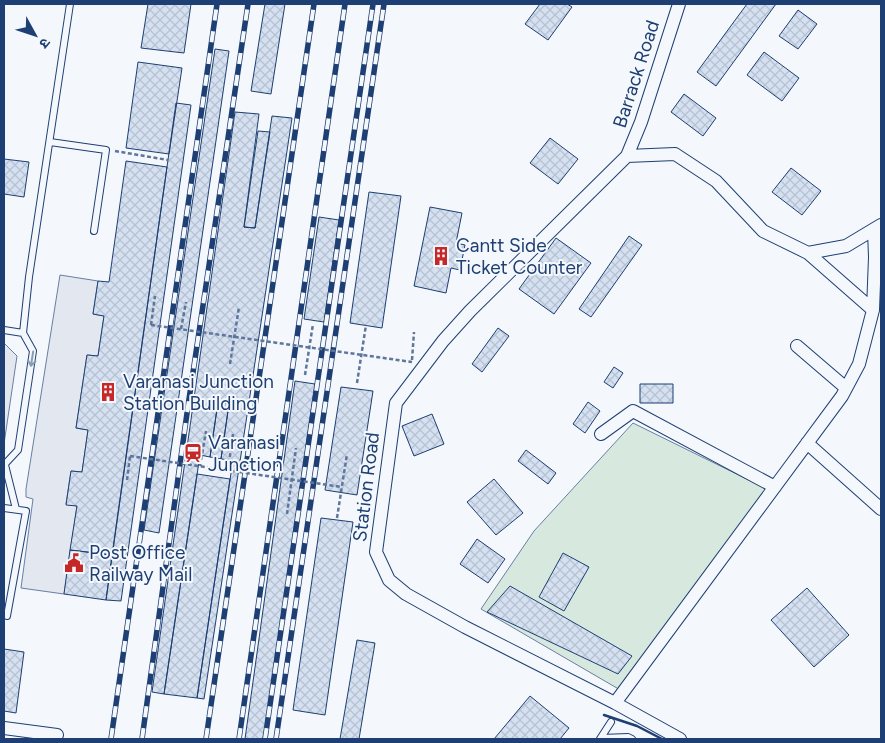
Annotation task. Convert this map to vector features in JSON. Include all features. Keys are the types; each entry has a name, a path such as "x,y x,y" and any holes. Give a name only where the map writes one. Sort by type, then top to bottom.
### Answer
{"street":[{"name":"Barrack Road","path":"627,156 641,122 679,4"},
{"path":"627,156 675,154 716,181 763,231 808,253 873,310"},
{"name":"Station Road","path":"627,156 470,311 443,341 396,403 376,552 389,580 406,594 465,627 615,703 680,739"},
{"path":"808,253 846,246 878,228"},
{"path":"615,703 846,388 859,364 873,310 878,228"},
{"path":"797,346 846,388"},
{"path":"601,434 633,411 775,487"},
{"path":"807,443 881,509"},
{"path":"4,728 29,735 57,735"}],"lane":[{"path":"16,509 4,465 18,450 33,351 23,333 29,278 70,4"},
{"path":"50,142 106,150 94,231"},
{"path":"4,330 23,333"},
{"path":"4,508 26,511 8,616 4,615"},
{"path":"600,738 611,722"},
{"path":"600,738 628,737 632,739"}],"path":[{"path":"106,150 168,160"},
{"path":"155,296 150,325 361,355 412,362 414,332"},
{"path":"181,329 186,302"},
{"path":"230,364 239,307"},
{"path":"305,375 313,324"},
{"path":"358,383 366,325"},
{"path":"200,466 206,431"},
{"path":"228,470 233,434"},
{"path":"286,514 296,448"},
{"path":"337,518 347,454"},
{"path":"127,480 130,456 342,487"}],"shaded area":[{"path":"60,275 98,281 93,314 104,316 98,356 87,355 76,428 88,430 82,472 71,471 66,504 77,506 64,594 21,588 33,499 26,497 26,489"},
{"path":"4,343 17,356 4,444"},
{"path":"633,423 767,489 622,691 481,609 534,531"}],"building":[{"path":"148,4 191,4 184,53 141,48"},
{"path":"265,4 285,4 271,94 251,91"},
{"path":"540,4 567,4 572,7 548,40 525,24"},
{"path":"747,4 776,4 716,86 697,72"},
{"path":"798,10 817,24 798,49 779,36"},
{"path":"215,49 229,51 159,533 144,530"},
{"path":"764,52 799,78 782,101 747,75"},
{"path":"138,62 182,68 169,154 126,148"},
{"path":"684,94 716,118 703,136 671,112"},
{"path":"176,103 191,105 121,601 106,600"},
{"path":"235,112 259,114 244,227 255,228 272,116 292,118 204,699 197,698 233,460 221,459 229,404 218,402 210,457 200,455 164,694 152,692"},
{"path":"258,131 270,132 255,228 244,227"},
{"path":"550,138 578,159 558,184 530,163"},
{"path":"4,159 29,162 24,197 4,194"},
{"name":"Varanasi Junction Station Building","path":"126,161 167,167 112,555 70,550 77,506 66,505 71,471 82,472 88,430 76,428 87,355 98,356 104,316 93,314 98,281 109,282"},
{"path":"791,168 821,191 802,215 772,192"},
{"path":"369,192 401,196 382,328 350,323"},
{"name":"Cantt Side Ticket Counter","path":"430,207 462,213 456,243 465,245 460,270 451,268 446,293 414,286"},
{"path":"319,217 339,220 324,322 304,319"},
{"path":"629,236 642,245 591,317 579,309"},
{"path":"556,238 591,263 554,314 519,289"},
{"path":"498,328 509,336 482,372 472,364"},
{"path":"614,367 623,373 613,388 604,382"},
{"path":"295,381 315,384 264,739 245,739"},
{"path":"640,384 673,384 673,403 640,403"},
{"path":"341,387 373,391 357,495 325,490"},
{"path":"218,402 229,404 221,459 210,457"},
{"path":"588,402 600,411 585,433 573,424"},
{"path":"432,414 444,444 414,456 402,426"},
{"path":"526,450 556,473 548,484 518,461"},
{"path":"197,474 230,479 197,698 164,694"},
{"path":"494,479 523,513 496,535 467,502"},
{"path":"321,518 353,522 325,715 293,710"},
{"path":"477,539 505,559 488,583 460,564"},
{"path":"70,550 112,555 106,600 64,594"},
{"path":"563,553 589,567 564,611 539,597"},
{"path":"510,586 632,656 618,674 487,612"},
{"path":"807,588 849,635 814,667 771,620"},
{"path":"357,640 375,643 359,739 340,739"},
{"path":"4,649 24,652 16,713 4,711"},
{"path":"530,696 569,728 560,739 494,739"}],"railway":[{"path":"111,739 217,4"},
{"path":"142,739 188,406 248,4"},
{"path":"206,739 314,4"},
{"path":"239,739 345,4"},
{"path":"265,739 373,4"},
{"path":"276,739 384,4"}],"wall":[{"path":"604,715 637,726 662,739"}],"place":[{"name":"Cantt Side Ticket Counter","path":"441,256"},
{"name":"Varanasi Junction Station Building","path":"108,392"},
{"name":"Varanasi Junction","path":"193,453"},
{"name":"Post Office Railway Mail","path":"74,563"}]}
